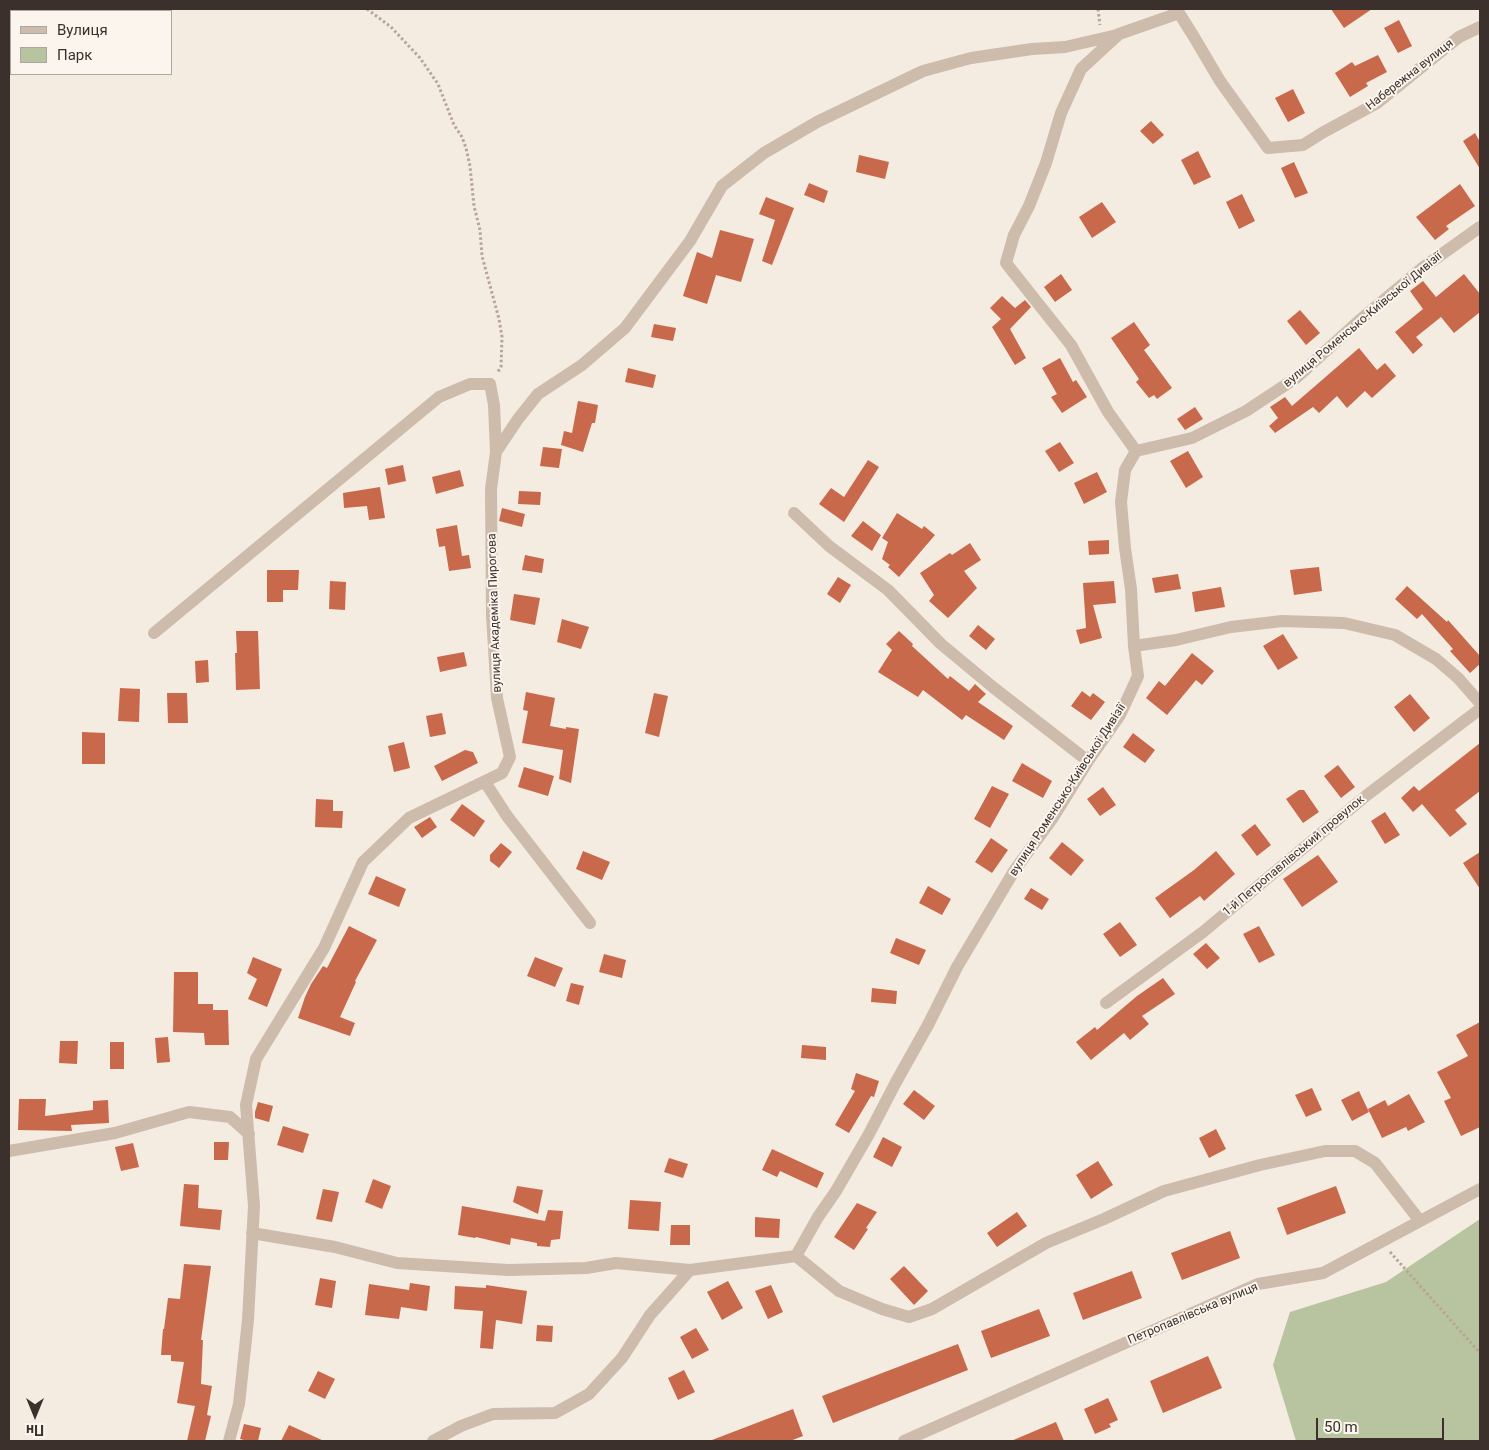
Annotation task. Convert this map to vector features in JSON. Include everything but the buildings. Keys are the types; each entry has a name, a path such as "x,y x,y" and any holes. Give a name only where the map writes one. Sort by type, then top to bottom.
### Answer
{"street":[{"name":"Набережна вулиця","path":"1119,34 1179,13 1220,82 1268,148 1303,145 1377,103 1459,36 1480,27"},
{"path":"1119,34 1081,69 1061,113 1046,163 1029,206 1014,235 1006,263 1071,345 1108,412 1136,451"},
{"path":"496,452 538,394 582,365 625,328 690,241 722,186 764,153 817,122 923,71 971,58 1032,49 1065,47 1119,34"},
{"name":"вулиця Роменсько-Київської Дивізії","path":"796,1256 869,1134 957,967 1014,871 1052,819 1088,761 1120,715 1138,676 1122,502 1125,470 1136,451 1192,438 1246,411 1296,378 1361,319 1421,269 1480,227"},
{"path":"154,633 439,397 470,384 490,384"},
{"name":"вулиця Академіка Пирогова","path":"229,1441 239,1404 248,1320 254,1206 246,1105 256,1059 324,948 363,862 409,818 502,773 510,757 497,698 492,615 491,489 496,452 494,405 490,384"},
{"path":"794,513 829,546 888,590 941,644 1088,761"},
{"path":"1134,646 1176,640 1231,627 1282,621 1344,623 1395,635 1436,659 1458,678 1480,703"},
{"name":"1-й Петропавлівський провулок","path":"1106,1003 1203,932 1367,795 1480,709"},
{"path":"485,782 507,816 590,923"},
{"path":"9,1151 115,1133 188,1112 230,1117 248,1134"},
{"path":"252,1233 335,1247 397,1263 508,1270 586,1268 616,1263 690,1270 796,1256 838,1291 882,1309 909,1317 932,1309 1046,1243 1164,1192 1260,1165 1325,1151 1355,1151 1375,1163 1420,1221"},
{"name":"Петропавлівська вулиця","path":"904,1441 1258,1284 1323,1273 1480,1189"},
{"path":"434,1441 461,1426 493,1414 555,1413 589,1394 622,1358 650,1315 690,1270"}],"path":[{"path":"366,9 391,27 420,58 438,84 454,125 462,137 466,148 470,166 474,206 480,230 482,256 502,337 501,367 490,384"},
{"path":"1098,10 1101,29"},
{"path":"1381,1242 1480,1353"}],"green space":[{"path":"1480,1219 1480,1441 1296,1441 1273,1365 1290,1312 1386,1282"}]}
